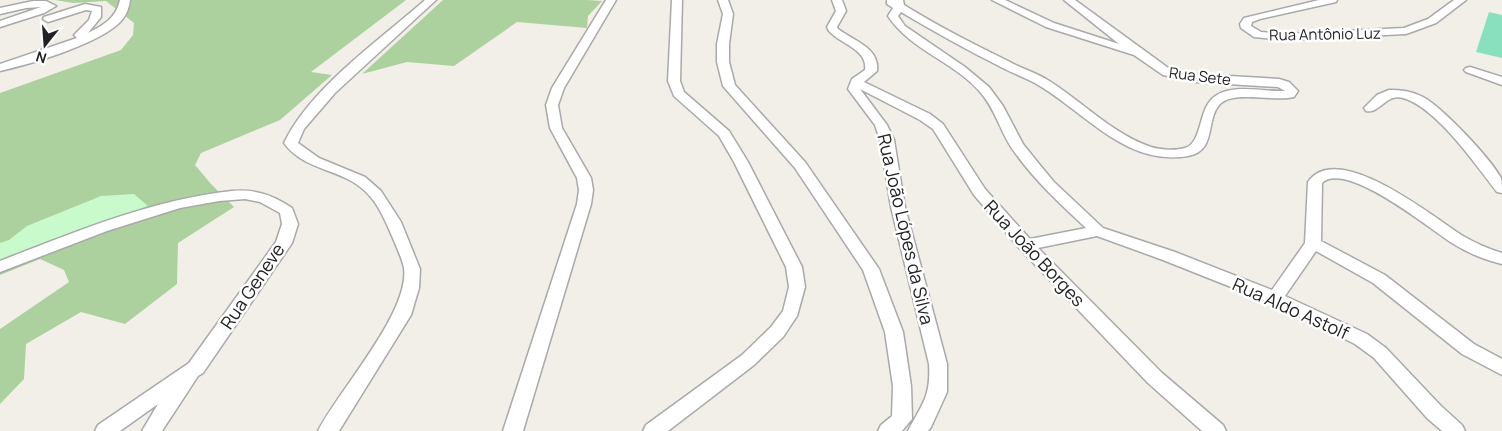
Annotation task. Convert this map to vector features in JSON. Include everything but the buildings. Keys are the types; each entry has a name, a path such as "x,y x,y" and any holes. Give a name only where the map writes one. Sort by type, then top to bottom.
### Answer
{"street":[{"path":"0,68 100,31 114,22 123,10 125,0"},
{"path":"328,431 402,315 410,294 412,269 393,219 370,188 359,180 302,155 290,143 292,134 302,120 340,82 431,0"},
{"path":"513,431 584,204 586,190 584,178 556,128 552,105 558,88 611,0"},
{"path":"653,431 748,360 777,332 791,312 797,287 794,267 741,162 724,134 678,93 674,81 677,0"},
{"path":"723,0 728,14 723,44 723,62 730,86 800,165 871,269 894,332 902,386 900,427"},
{"path":"838,0 841,11 832,27 834,31 867,53 872,64 871,72 856,82"},
{"path":"997,0 1050,25 1139,54"},
{"name":"Rua Sete","path":"895,2 1005,64 1040,80 1107,130 1136,144 1163,153 1189,152 1198,147 1202,141 1209,112 1222,97 1235,95 1283,95 1290,94 1292,91 1279,83 1195,78 1167,73 1069,0"},
{"name":"Rua Antônio Luz","path":"1332,0 1257,17 1248,20 1245,24 1246,28 1258,35 1283,37 1406,31 1432,21 1461,0"},
{"path":"0,11 39,2 51,6 0,24"},
{"path":"895,2 893,16 896,22 961,69 985,90 997,106 1017,145 1034,167 1049,185 1098,232"},
{"path":"48,19 84,8 97,9 95,20 88,29 63,46"},
{"path":"1470,70 1502,81"},
{"name":"Rua João Borges","path":"856,82 925,117 938,128 979,192 1026,245 1155,378 1216,431"},
{"name":"Rua João Lópes da Silva","path":"856,82 856,92 881,126 887,140 898,207 938,364 940,384 935,402 918,431"},
{"path":"1370,108 1388,94 1404,95 1428,107 1466,141 1502,189"},
{"path":"1487,170 1502,178"},
{"path":"1275,298 1313,243 1315,182 1322,175 1335,174 1352,177 1379,188 1458,240 1502,259"},
{"name":"Rua Geneve","path":"0,267 118,222 173,204 229,195 255,196 273,200 287,211 290,224 284,243 196,368 105,431"},
{"path":"1026,245 1098,232"},
{"name":"Rua Aldo Astolf","path":"1098,232 1169,256 1275,298 1361,339 1395,368 1434,412 1455,431"},
{"path":"1313,243 1379,279 1468,349 1502,368"},
{"path":"152,431 157,421 196,368"}],"green space":[{"path":"55,0 406,0 311,72 332,75 280,120 201,153 195,165 234,207 178,243 177,284 125,324 81,312 26,344 24,379 0,404 0,329 69,282 64,270 40,259 0,275 0,93 121,50 133,35 134,23 106,1 73,3"},
{"path":"443,0 602,1 588,16 587,28 517,22 454,66 407,62 362,74"},
{"path":"1489,12 1502,15 1502,58 1476,52"},
{"path":"134,194 148,206 0,261 0,243 9,240 27,226 101,196"}]}
